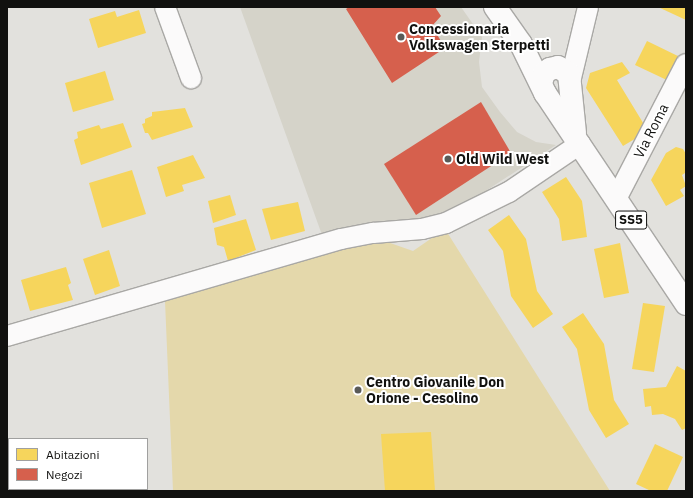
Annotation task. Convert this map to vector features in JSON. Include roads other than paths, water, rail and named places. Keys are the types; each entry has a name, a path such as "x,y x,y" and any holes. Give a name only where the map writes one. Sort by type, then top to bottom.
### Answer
{"main road":[{"name":"SS5","path":"495,7 521,44 557,80 578,140 686,304"}],"street":[{"path":"165,7 191,78"},
{"path":"557,80 579,38 588,7"},
{"name":"Via Roma","path":"616,198 686,64"},
{"path":"7,336 341,239 373,233 422,229 446,223 509,192 578,140"}],"place":[{"name":"Concessionaria Volkswagen Sterpetti","path":"401,37"},
{"name":"Old Wild West","path":"448,159"},
{"name":"Centro Giovanile Don Orione - Cesolino","path":"358,390"}]}
